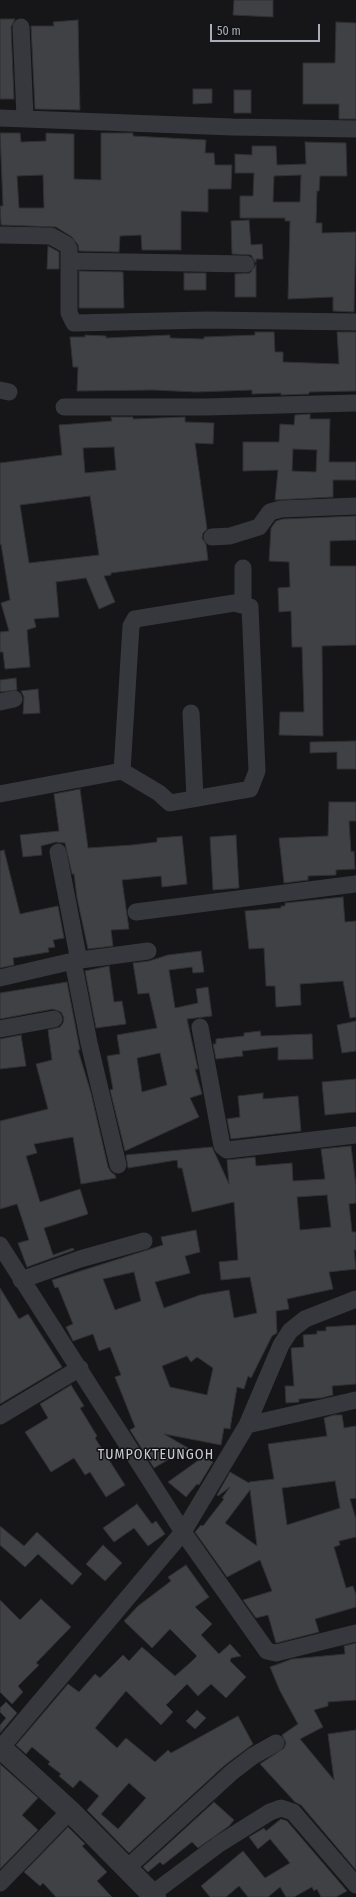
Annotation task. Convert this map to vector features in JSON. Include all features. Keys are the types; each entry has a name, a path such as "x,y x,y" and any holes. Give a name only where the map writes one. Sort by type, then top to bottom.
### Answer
{"street":[{"path":"21,27 25,118"},
{"path":"0,118 232,127 356,129"},
{"path":"0,235 51,236 67,245 69,249 69,314 74,323 207,320 356,322"},
{"path":"69,261 246,264"},
{"path":"64,407 206,407 356,403"},
{"path":"212,537 230,536 259,527 270,512 281,509 356,506"},
{"path":"242,568 243,604"},
{"path":"0,794 122,770 159,793 170,803 250,789 257,771 250,608 243,604 234,603 135,619 131,626 122,770"},
{"path":"191,713 195,798"},
{"path":"58,852 89,1043 118,1165"},
{"path":"136,912 356,884"},
{"path":"0,978 76,961 148,951"},
{"path":"0,1030 54,1019"},
{"path":"200,1027 222,1146 227,1150 356,1135"},
{"path":"22,1280 73,1262 144,1240"},
{"path":"0,1245 80,1368 183,1532 267,1651 276,1653 356,1633"},
{"path":"356,1299 305,1319 290,1331 281,1345 247,1425 183,1532 0,1748 70,1811 154,1895 219,1844 270,1812 281,1808 293,1812 356,1885"},
{"path":"0,1416 80,1368"},
{"path":"247,1425 356,1400"},
{"path":"127,1868 232,1772 254,1756 276,1743"},
{"path":"0,1883 70,1811"}],"building":[{"path":"234,0 273,0 273,17 233,15"},
{"path":"0,19 15,19 11,27 14,99 0,99"},
{"path":"78,20 80,110 35,109 31,26 54,26 53,22"},
{"path":"336,22 356,23 356,119 339,119 339,104 303,104 303,63 335,63"},
{"path":"193,89 212,89 212,103 193,104"},
{"path":"234,90 251,90 251,113 234,113"},
{"path":"0,133 20,133 21,142 46,141 46,133 74,134 74,179 101,180 101,133 133,133 133,136 206,140 205,153 214,153 215,165 232,165 231,189 208,189 208,212 181,211 181,250 142,250 141,235 120,236 119,252 79,251 78,245 72,237 56,227 1,225 0,206 3,206","holes":["43,175 44,208 19,208 17,176"]},
{"path":"305,142 346,143 347,176 320,176 319,191 317,191 316,223 322,223 322,233 356,232 354,312 333,311 333,297 288,299 290,221 285,221 285,218 240,218 240,196 253,196 254,173 235,173 235,154 252,155 252,146 276,146 277,165 306,164","holes":["301,175 300,202 273,202 274,176"]},
{"path":"249,220 251,245 262,244 263,259 256,259 256,263 251,255 232,254 231,221"},
{"path":"48,246 59,252 59,269 47,269"},
{"path":"256,265 256,297 235,297 235,274 250,273"},
{"path":"79,271 123,272 124,308 79,308"},
{"path":"184,273 206,273 206,290 184,290"},
{"path":"255,332 274,332 275,352 283,352 283,362 339,364 337,332 356,332 356,391 309,392 309,394 281,395 281,393 252,394 252,390 197,392 153,390 77,391 78,367 73,367 70,337 85,337 85,335 106,336 106,338 170,335 170,338 204,339 204,337 255,335"},
{"path":"310,414 310,419 330,419 329,462 356,462 356,480 333,480 333,497 275,500 278,470 243,471 243,442 279,442 280,424 294,425 295,415","holes":["293,449 317,450 316,472 292,471"]},
{"path":"111,417 133,417 133,419 185,417 185,422 214,423 213,444 195,443 207,529 203,533 202,538 206,544 208,560 111,573 111,575 104,576 115,602 99,609 86,578 56,582 59,617 34,619 36,627 27,630 30,667 5,669 3,652 0,652 0,632 9,631 1,603 10,600 1,544 0,545 0,463 62,455 59,425 112,421","holes":["114,447 116,470 85,473 83,448","90,496 99,555 29,563 20,505"]},
{"path":"356,516 356,540 330,541 330,566 356,566 356,645 322,646 323,736 279,735 280,712 304,712 302,647 292,647 291,611 279,612 278,588 290,587 289,562 269,561 271,528 276,521 283,519"},
{"path":"16,678 17,690 0,692 0,680"},
{"path":"38,689 40,713 23,714 24,697 21,691"},
{"path":"356,741 356,769 337,769 337,752 310,753 310,742"},
{"path":"80,789 88,848 157,842 157,838 182,836 187,884 162,887 161,876 122,880 129,929 111,930 113,946 88,949 77,898 74,874 72,874 65,843 56,842 41,846 42,855 23,857 20,835 59,831 54,794"},
{"path":"329,802 356,802 356,821 349,821 351,852 354,851 355,869 336,870 336,875 308,876 308,880 284,883 279,838 328,836"},
{"path":"236,835 239,888 213,890 210,837"},
{"path":"4,850 20,914 58,906 64,938 53,940 55,947 48,948 49,952 13,958 14,965 0,968 0,851"},
{"path":"343,897 345,922 356,921 356,1017 350,1018 343,981 300,984 301,1005 276,1007 275,986 266,986 264,948 249,949 245,911 281,908 281,906 285,906 285,903"},
{"path":"201,951 204,972 193,973 192,967 169,970 175,1008 198,1003 196,989 208,987 212,1016 187,1019 198,1069 195,1069 202,1094 190,1098 199,1117 125,1151 110,1090 113,1089 107,1056 120,1054 117,1035 157,1028 149,993 138,994 133,963 149,961 168,955","holes":["160,1053 167,1085 142,1092 137,1058"]},
{"path":"109,966 114,1002 122,1001 126,1024 96,1028 85,971"},
{"path":"67,982 80,1050 78,1050 91,1093 108,1167 116,1178 81,1184 73,1137 34,1144 37,1153 26,1156 40,1202 80,1189 88,1214 44,1228 53,1255 73,1248 74,1250 27,1267 18,1243 29,1240 17,1204 0,1209 0,1121 48,1109 36,1064 52,1060 48,1030 60,1027 64,1018 61,1012 53,1009 0,1019 0,993"},
{"path":"356,1021 356,1051 342,1053 337,1025"},
{"path":"260,1031 261,1036 312,1034 313,1059 278,1060 278,1047 242,1051 243,1056 216,1059 213,1044 216,1044 216,1039 244,1036 244,1033"},
{"path":"21,1035 26,1066 0,1069 0,1039"},
{"path":"356,1079 356,1112 325,1115 322,1082"},
{"path":"263,1093 263,1099 298,1096 301,1131 231,1139 227,1119 240,1117 238,1096"},
{"path":"351,1146 356,1186 356,1203 349,1204 352,1232 356,1232 356,1250 354,1250 356,1269 329,1272 333,1289 287,1299 289,1309 276,1311 277,1333 272,1336 251,1378 248,1376 244,1389 237,1387 230,1429 224,1428 221,1445 164,1434 188,1448 154,1468 130,1430 135,1427 115,1377 121,1375 110,1347 99,1351 93,1334 73,1341 66,1327 73,1324 58,1287 55,1288 52,1280 163,1245 161,1237 196,1230 200,1252 185,1256 190,1273 155,1282 164,1308 200,1295 229,1290 234,1318 257,1313 250,1277 221,1280 219,1262 238,1260 234,1202 192,1212 182,1168 178,1168 177,1160 128,1168 126,1155 212,1147 229,1184 227,1160 255,1157 256,1166 292,1163 293,1181 325,1179 321,1149","holes":["327,1195 331,1227 300,1230 297,1197","134,1272 141,1301 115,1310 103,1279","187,1356 191,1362 197,1357 213,1368 207,1395 170,1387 162,1366"]},
{"path":"0,1288 19,1319 28,1314 62,1367 0,1404"},
{"path":"356,1325 356,1384 332,1386 333,1395 321,1398 299,1399 299,1402 286,1403 285,1386 294,1386 291,1348 304,1347 303,1335 317,1334 317,1331 326,1331 326,1327"},
{"path":"71,1385 84,1406 80,1408 97,1436 95,1438 125,1485 106,1497 90,1472 85,1475 74,1458 51,1472 25,1432 48,1418 40,1404"},
{"path":"334,1415 342,1415 344,1428 356,1426 356,1498 350,1499 356,1519 356,1537 339,1541 340,1545 334,1547 346,1588 353,1586 356,1595 356,1607 315,1619 319,1632 276,1643 268,1615 256,1618 243,1600 272,1591 260,1560 227,1577 195,1532 201,1525 203,1526 224,1499 222,1498 230,1487 218,1496 217,1495 230,1472 249,1483 274,1479 268,1444 327,1436 324,1418","holes":["335,1481 340,1508 287,1525 282,1488","250,1490 257,1546 225,1523"]},
{"path":"203,1457 213,1462 199,1485 197,1484 186,1497 168,1482"},
{"path":"137,1504 152,1524 156,1521 165,1534 148,1546 134,1528 114,1542 103,1528"},
{"path":"0,1526 24,1546 37,1532 82,1574 72,1585 38,1554 25,1567 0,1545"},
{"path":"103,1545 122,1563 105,1581 86,1564"},
{"path":"186,1565 209,1597 195,1607 212,1624 201,1635 219,1654 230,1644 241,1656 231,1658 230,1661 246,1677 226,1698 211,1684 198,1696 187,1684 166,1705 173,1712 161,1725 126,1691 95,1728 117,1748 126,1738 155,1762 168,1750 171,1753 238,1716 253,1744 225,1765 129,1853 87,1810 99,1796 80,1780 73,1788 59,1776 61,1774 48,1764 50,1762 32,1747 26,1754 16,1745 68,1684 79,1692 95,1674 100,1678 123,1655 129,1661 142,1647 175,1676 197,1656 170,1629 152,1648 124,1621 138,1606 171,1581 168,1577","holes":["129,1783 146,1798 118,1829 101,1814"]},
{"path":"41,1599 71,1627 36,1663 39,1665 18,1686 23,1692 12,1704 0,1692 0,1600 20,1620"},
{"path":"356,1643 356,1700 328,1702 328,1706 314,1710 323,1727 300,1739 334,1780 328,1734 356,1730 356,1870 301,1805 295,1802 260,1764 284,1748 286,1743 282,1735 298,1724 280,1691 270,1667 292,1659 345,1654 344,1646"},
{"path":"6,1702 17,1713 0,1733 0,1725 6,1718 0,1712 0,1708"},
{"path":"197,1710 206,1718 195,1729 186,1721"},
{"path":"0,1764 38,1798 22,1815 38,1830 0,1869"},
{"path":"214,1802 234,1820 229,1826 198,1848 192,1842 163,1865 160,1862 148,1872 143,1867"},
{"path":"281,1819 287,1821 347,1891 336,1897 321,1897 317,1889 314,1891 312,1887 294,1897 286,1897 280,1887 268,1897 248,1897 239,1886 226,1897 210,1897 201,1886 243,1851 265,1878 290,1863 270,1839 258,1849 249,1837 264,1828 266,1831"},
{"path":"68,1827 85,1844 82,1846 107,1872 97,1881 112,1897 56,1897 43,1883 40,1886 24,1872"}],"district":[{"name":"TUMPOKTEUNGOH","path":"156,1455"}]}
